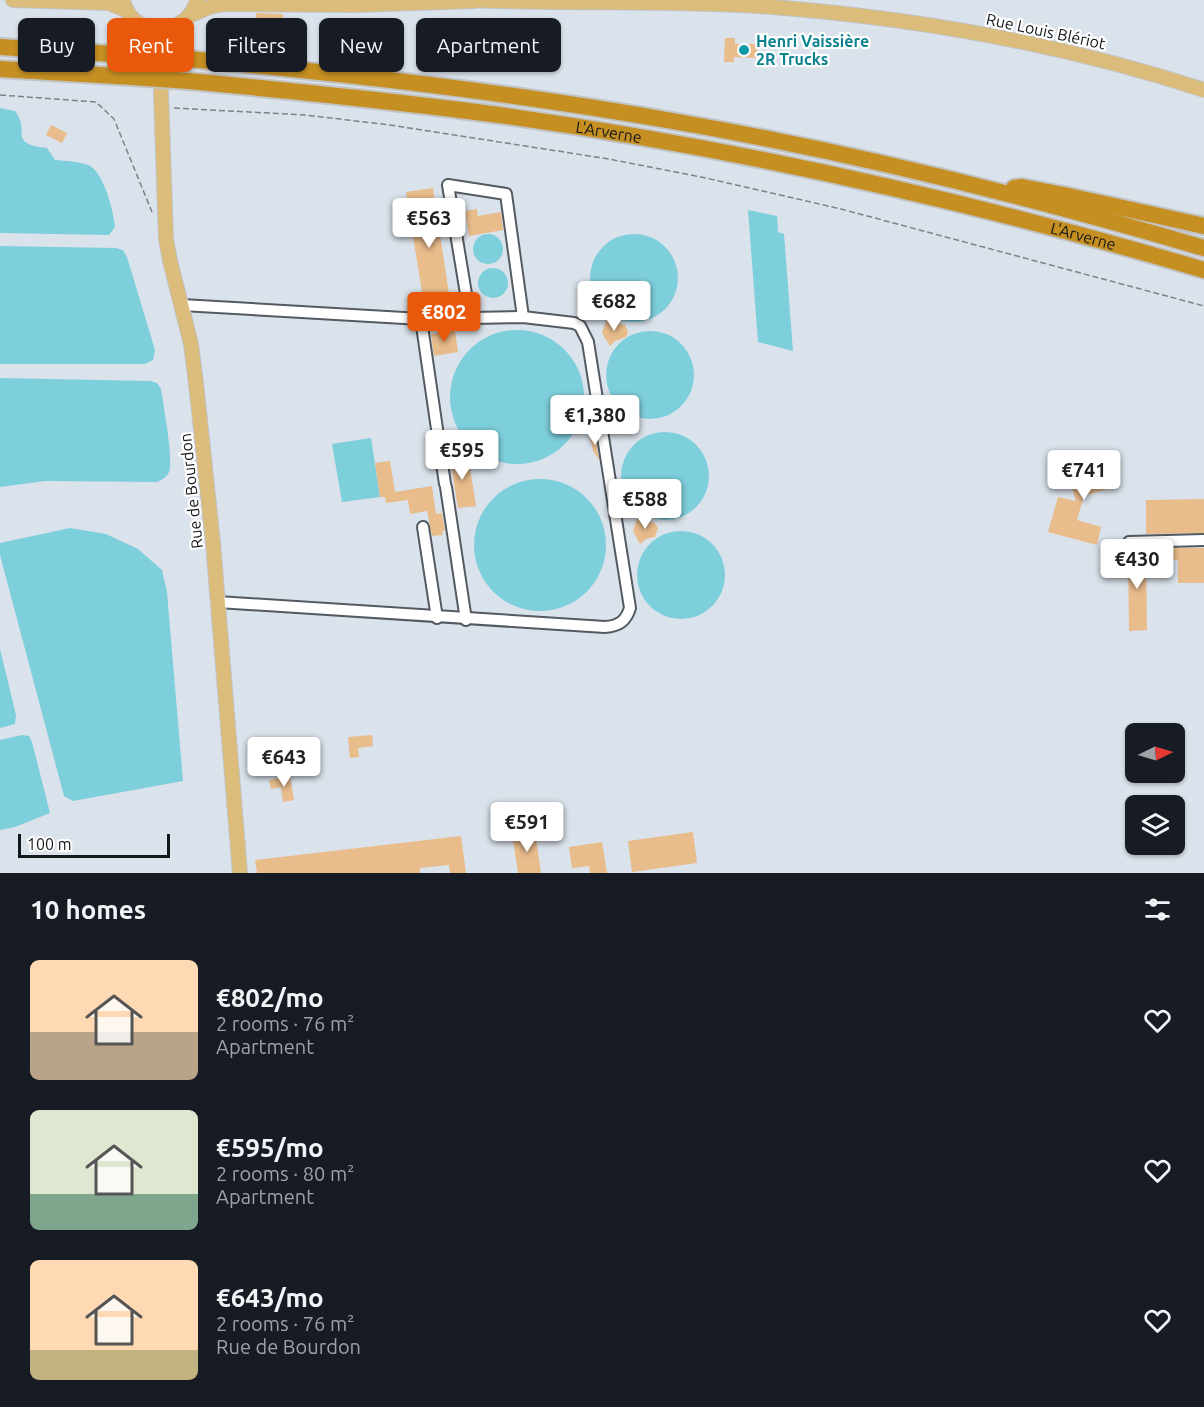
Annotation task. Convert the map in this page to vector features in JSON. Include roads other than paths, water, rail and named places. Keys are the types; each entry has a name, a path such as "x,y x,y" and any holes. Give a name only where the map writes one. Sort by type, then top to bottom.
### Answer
{"highway":[{"name":"L'Arverne","path":"0,48 188,59 390,79 605,110 786,143 986,189 1204,248"},
{"name":"L'Arverne","path":"0,69 189,81 386,100 501,115 715,151 843,177 952,203 1204,270"},
{"path":"986,189 1022,187 1204,226"}],"main road":[{"path":"12,0 124,5 132,18"},
{"path":"191,15 197,0"},
{"name":"Rue Louis Blériot","path":"468,0 758,6 889,19 1003,38 1100,59 1204,90"},
{"name":"Rue Louis Blériot","path":"188,18 212,6 226,4 354,5 482,0"},
{"name":"Rue de Bourdon","path":"155,72 161,108"},
{"name":"Rue de Bourdon","path":"163,72 161,108 166,239 191,344 196,383 218,602 240,873"}],"street":[{"path":"470,318 448,185 506,194 523,317"},
{"path":"182,305 420,319 523,317 574,323 580,327 588,342 630,608 627,618 620,624 605,627 466,620 218,602"},
{"path":"420,319 466,620"},
{"path":"423,527 437,618"},
{"path":"1129,542 1204,540"}],"water":[{"path":"0,108 15,111 21,125 22,136 27,143 47,148 55,160 80,163 93,168 107,192 112,212 115,227 109,235 0,233"},
{"path":"748,210 777,216 778,232 784,234 793,351 758,342"},
{"path":"488,234 494,235 502,243 502,255 494,263 488,264 482,263 474,255 473,249 474,243 482,235"},
{"path":"625,234 643,234 659,241 671,253 678,269 678,287 671,303 659,315 643,322 625,322 609,315 597,303 590,287 590,269 597,253 609,241"},
{"path":"0,246 123,250 155,350 153,360 145,364 0,364"},
{"path":"493,268 499,269 507,277 507,289 499,297 493,298 487,297 479,289 478,283 479,277 487,269"},
{"path":"517,330 543,335 564,350 579,371 584,397 579,423 564,444 543,459 517,464 491,459 470,444 455,423 450,397 455,371 470,350 491,335"},
{"path":"641,331 659,331 675,338 687,350 694,366 694,384 687,400 675,412 659,419 641,419 625,412 613,400 606,384 606,366 613,350 625,338"},
{"path":"0,378 157,383 161,389 169,441 170,469 168,474 157,482 45,481 0,487"},
{"path":"656,432 674,432 690,439 702,451 709,467 709,485 702,501 690,513 674,520 656,520 640,513 628,501 621,485 621,467 628,451 640,439"},
{"path":"371,438 380,497 342,502 332,444"},
{"path":"540,479 565,484 587,498 601,520 606,545 601,570 587,592 565,606 540,611 515,606 493,592 479,570 474,545 479,520 493,498 515,484"},
{"path":"70,528 106,534 138,549 162,570 167,592 183,781 73,801 64,796 0,555 0,543"},
{"path":"672,531 690,531 706,538 718,550 725,566 725,584 718,600 706,612 690,619 672,619 656,612 644,600 637,584 637,566 644,550 656,538"},
{"path":"0,649 16,715 15,724 0,728"},
{"path":"22,735 29,736 32,742 50,813 15,827 0,830 0,740"}],"place":[{"name":"Henri Vaissière 2R Trucks","path":"744,50"}]}
